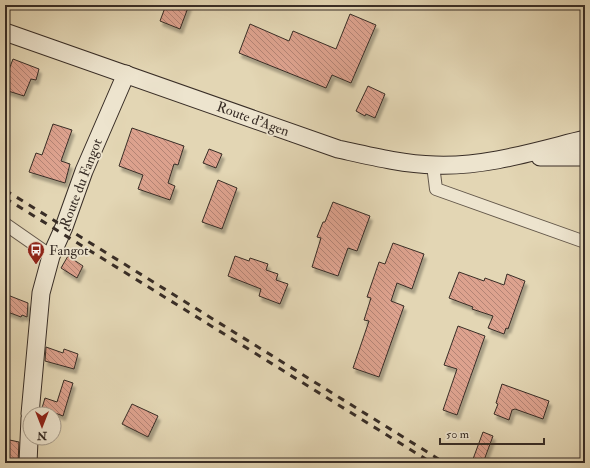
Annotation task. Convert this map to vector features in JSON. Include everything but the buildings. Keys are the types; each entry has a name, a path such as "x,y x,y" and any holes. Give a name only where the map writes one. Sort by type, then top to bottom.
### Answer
{"main road":[{"name":"Route d'Agen","path":"5,32 338,149 384,159 434,165 463,164 508,158 585,139"},
{"name":"Route du Fangot","path":"31,406 40,293 52,256 62,233 84,171 126,74"},
{"name":"Route d'Agen","path":"508,158 585,157"},
{"path":"28,463 29,446"}],"street":[{"path":"434,165 436,190 585,242"},
{"path":"5,224 52,256"}],"railway":[{"path":"5,190 445,463"},
{"path":"5,198 432,463"}],"place":[{"name":"Fangot","path":"36,265"}]}
